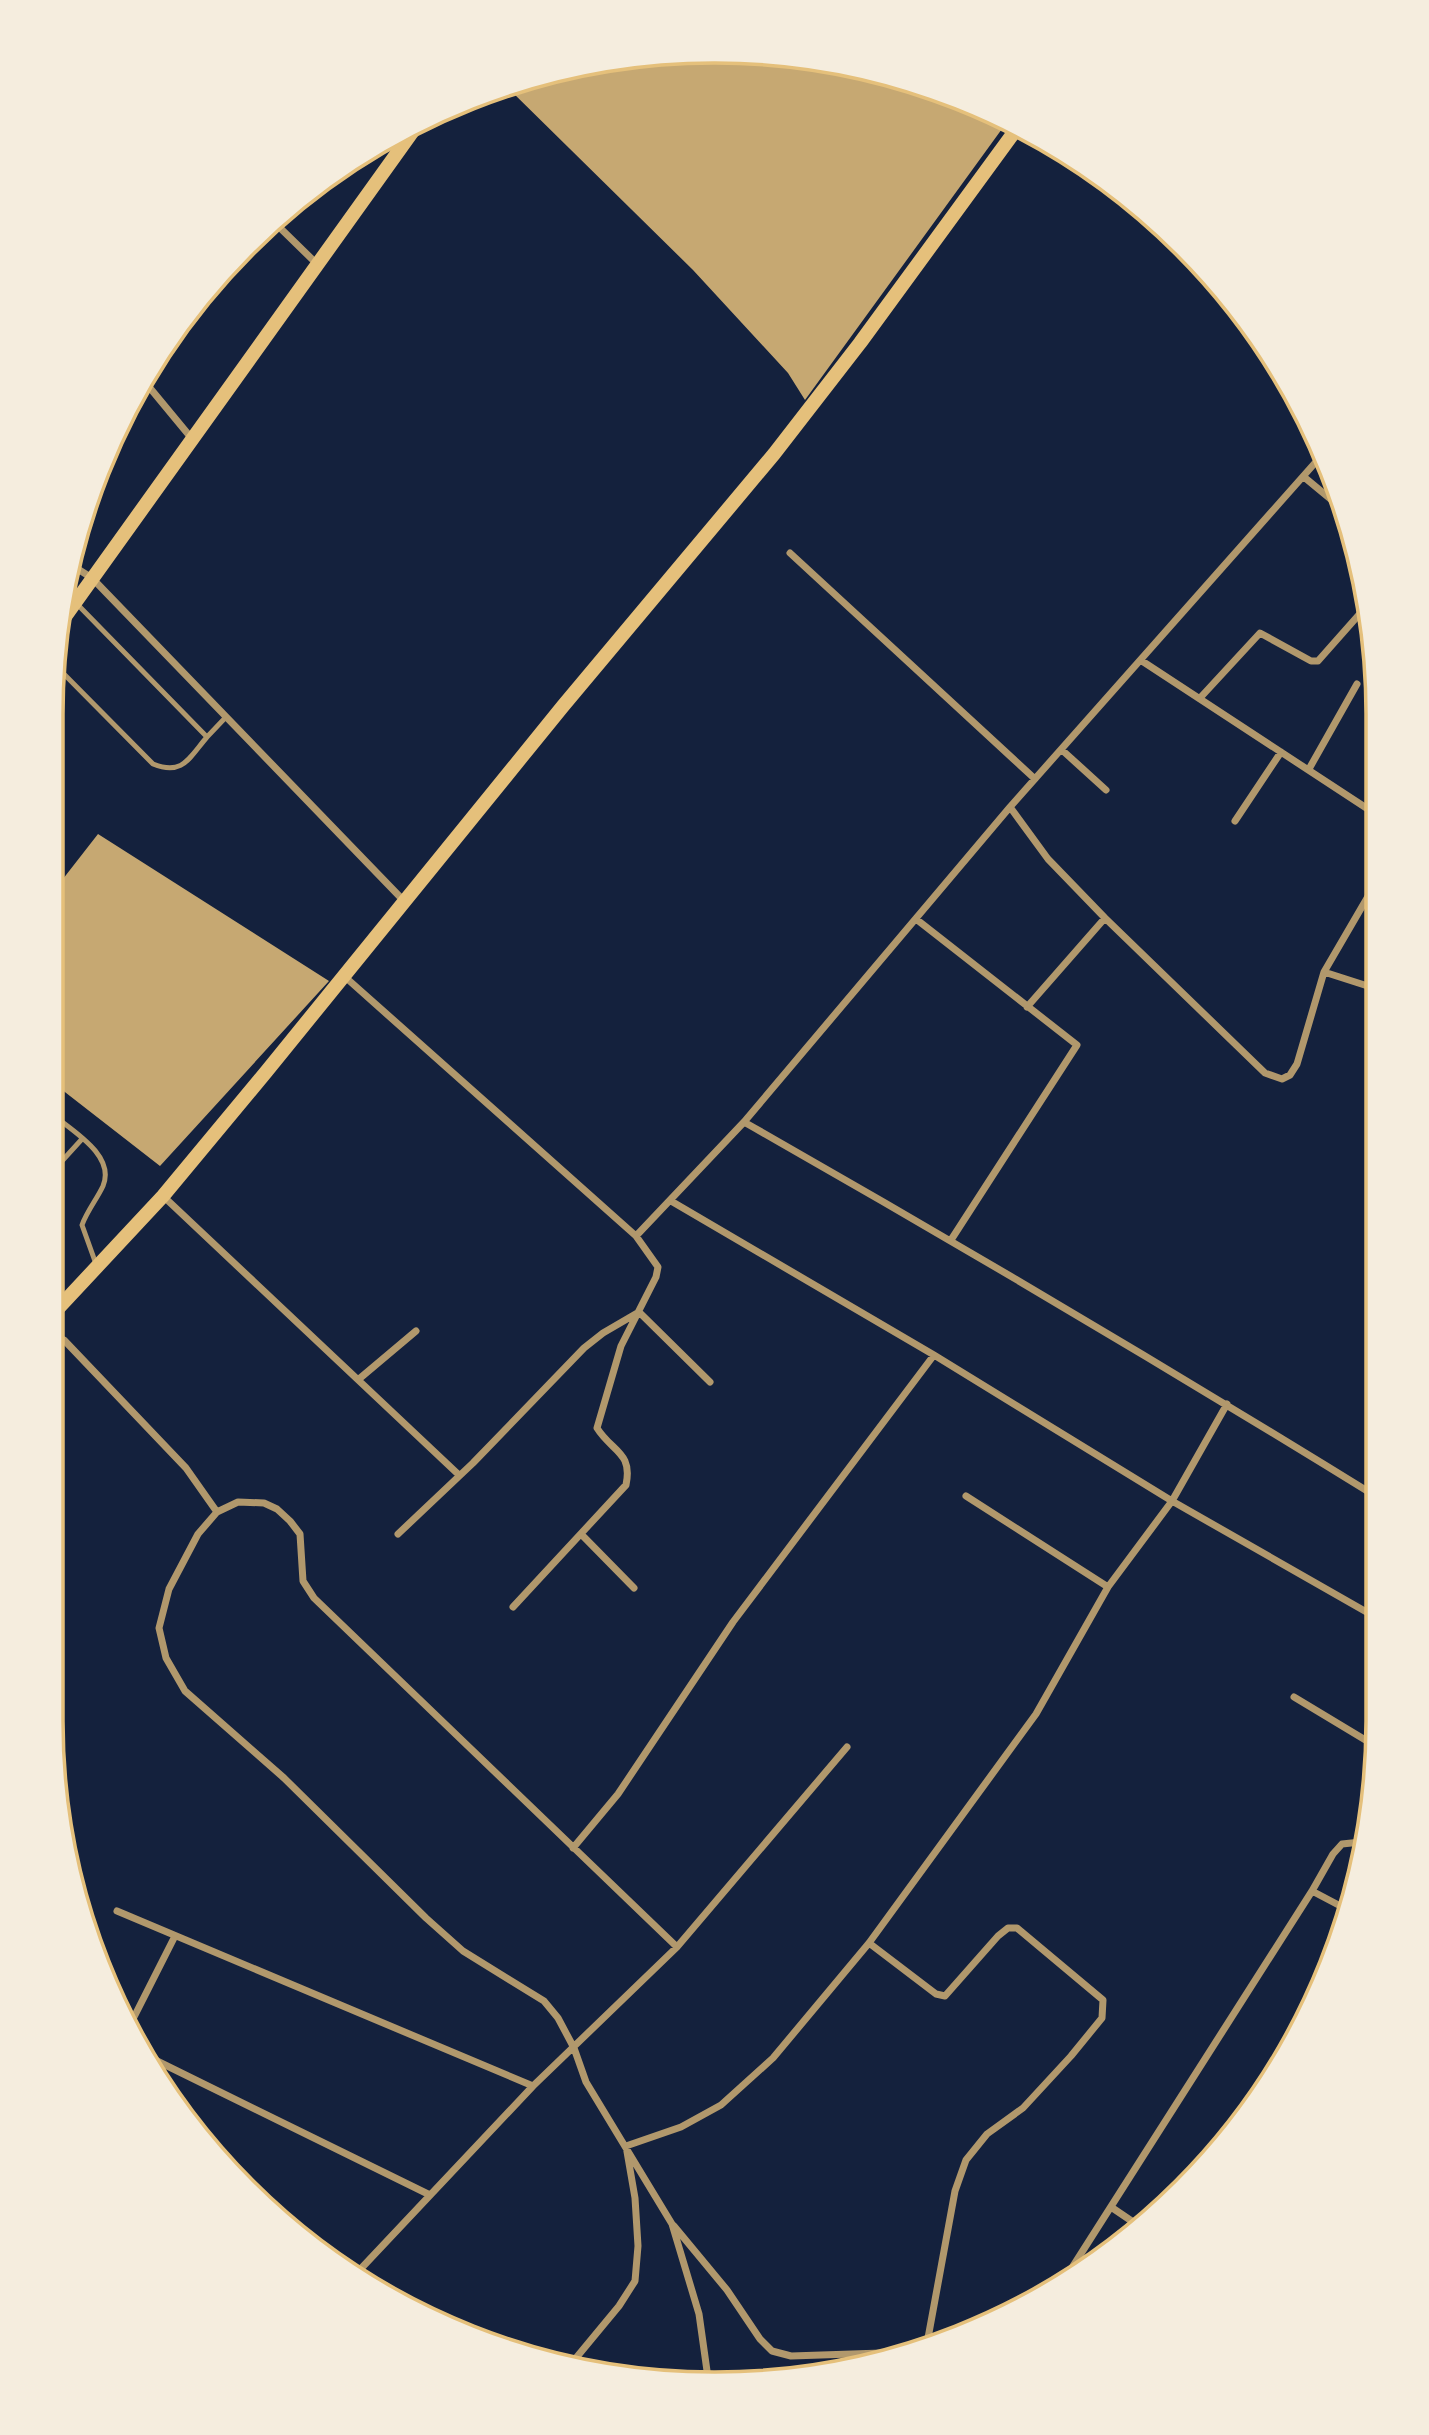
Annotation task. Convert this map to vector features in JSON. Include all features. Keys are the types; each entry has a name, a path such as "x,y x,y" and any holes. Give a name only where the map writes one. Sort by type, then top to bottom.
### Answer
{"main road":[{"path":"63,1303 163,1196 563,706 774,454 860,343 1011,135"},
{"path":"73,605 406,141"}],"street":[{"path":"281,229 318,264"},
{"path":"150,388 193,440"},
{"path":"636,1236 744,1122 1010,807 1315,463"},
{"path":"1304,477 1328,497"},
{"path":"790,553 1035,779"},
{"path":"80,571 92,579 404,901"},
{"path":"1200,698 1260,633 1311,661 1318,661 1358,616"},
{"path":"1142,661 1366,808"},
{"path":"1309,769 1357,684"},
{"path":"1062,750 1106,790"},
{"path":"1234,821 1281,752"},
{"path":"1010,807 1048,859 1105,918 1265,1073 1282,1079 1290,1075 1297,1064 1324,972 1366,900"},
{"path":"1027,1007 1105,918"},
{"path":"916,919 1077,1045 951,1240"},
{"path":"1324,972 1366,985"},
{"path":"344,976 636,1236 658,1267 656,1277 621,1346 597,1428 602,1437 625,1457 629,1471 626,1485 513,1607"},
{"path":"744,1122 951,1240 1366,1490"},
{"path":"163,1196 459,1475"},
{"path":"671,1201 934,1355 1172,1501 1366,1612"},
{"path":"639,1312 710,1382"},
{"path":"398,1534 584,1348 603,1333 639,1312"},
{"path":"359,1379 416,1331"},
{"path":"63,1339 186,1468 218,1512"},
{"path":"573,1848 618,1794 733,1622 934,1355"},
{"path":"626,2146 681,2127 721,2105 773,2058 869,1943 1036,1714 1108,1587 1172,1501 1227,1404"},
{"path":"966,1496 1108,1587"},
{"path":"677,1947 314,1598 303,1581 300,1534 277,1509 264,1503 238,1502 218,1512 198,1534 169,1589 159,1628 166,1658 185,1691 284,1779 396,1890 463,1951 544,2001 558,2018 574,2048 586,2082 672,2224 727,2290 760,2339 772,2351 792,2356 867,2353"},
{"path":"581,1534 634,1588"},
{"path":"1294,1697 1366,1740"},
{"path":"362,2268 533,2087 677,1947 847,1748"},
{"path":"1075,2262 1333,1854 1342,1844 1354,1843"},
{"path":"1312,1891 1339,1905"},
{"path":"117,1911 533,2087"},
{"path":"869,1943 936,1994 945,1996 998,1936 1008,1928 1017,1928 1103,2000 1105,2008 1102,2018 1071,2056 1023,2108 987,2134 966,2160 955,2190 928,2335"},
{"path":"134,2017 175,1936"},
{"path":"161,2063 430,2195"},
{"path":"577,2357 619,2306 635,2281 638,2246 635,2198 626,2146"},
{"path":"1111,2207 1131,2221"},
{"path":"672,2224 699,2314 707,2372"}],"lane":[{"path":"75,602 207,737"},
{"path":"64,674 153,764 167,769 180,767 226,717"},
{"path":"63,1123 97,1151 106,1170 104,1184 82,1225 97,1267"},
{"path":"63,1159 82,1139"}],"building":[{"path":"672,64 757,64 842,76 883,85 924,98 1002,129 805,400 788,373 693,270 515,95 546,85 629,69"},
{"path":"98,834 329,981 160,1166 63,1091 63,879"}]}
